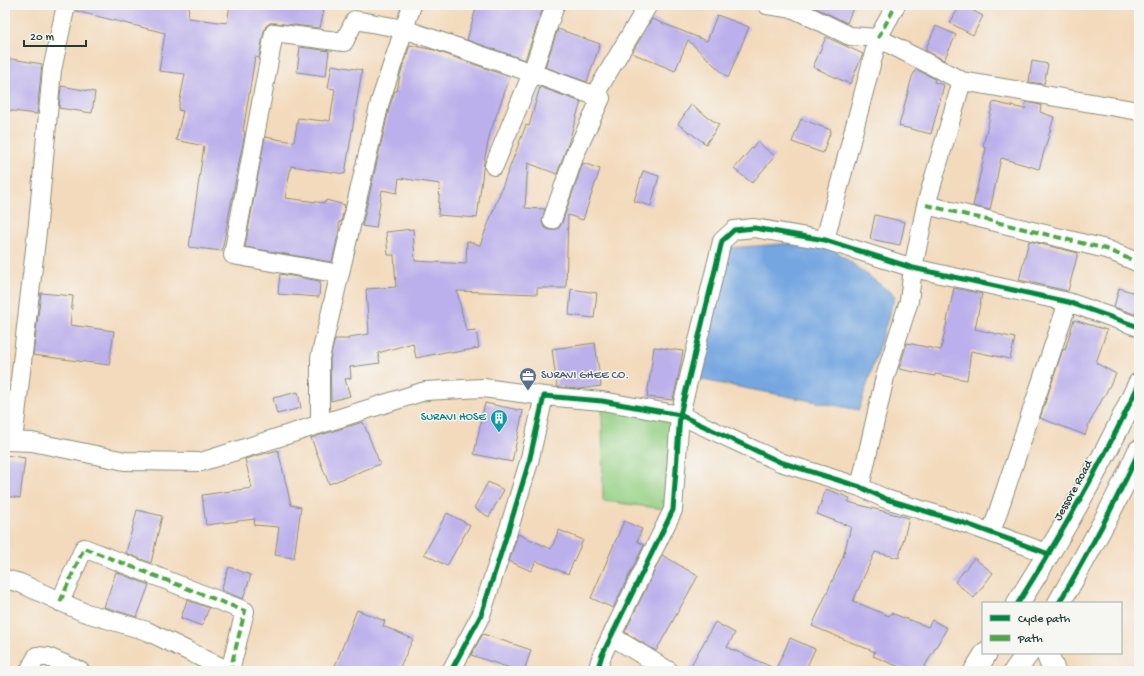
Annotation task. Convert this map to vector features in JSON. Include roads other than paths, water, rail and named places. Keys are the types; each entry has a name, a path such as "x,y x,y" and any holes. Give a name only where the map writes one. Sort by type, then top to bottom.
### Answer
{"main road":[{"name":"Jessore Road","path":"1019,602 1049,554 1096,472 1122,422 1139,384"},
{"path":"1060,602 1090,549 1129,474 1139,451"},
{"path":"974,671 985,654"},
{"path":"1016,671 1027,654"},
{"path":"1047,654 1054,671"}],"street":[{"path":"66,5 52,70 38,223 9,441 32,442 125,461 201,462 425,391 483,388 544,396 602,401 680,415 780,462 860,487 886,499 964,523 1049,554"},
{"path":"320,424 320,358 380,102 412,5"},
{"path":"494,166 532,73 555,5"},
{"path":"594,96 648,5"},
{"path":"767,5 794,10 850,36 878,38 962,81 1139,111"},
{"path":"825,240 878,38 896,5"},
{"path":"340,274 233,255 274,33 344,42 355,20 404,29 601,98 575,154 552,220"},
{"path":"860,487 885,378 909,301 913,268 926,205 962,81"},
{"path":"926,205 1106,249 1139,263"},
{"path":"597,671 602,655 673,510 680,415 722,241 734,230 754,228 825,240 913,268 1068,302 1139,327"},
{"path":"991,533 1068,302"},
{"path":"451,671 481,615 529,462 544,396"},
{"path":"5,579 20,584 60,602 83,612 147,631 229,671 245,611 84,548 60,602"},
{"path":"611,636 669,671"},
{"path":"29,671 37,656 48,657 80,671"}],"water":[{"path":"823,241 895,296 859,410 697,379 727,248"}],"place":[{"name":"SURAVI GHEE CO.","path":"528,391"},
{"name":"SURAVI HOSE","path":"499,433"}]}
